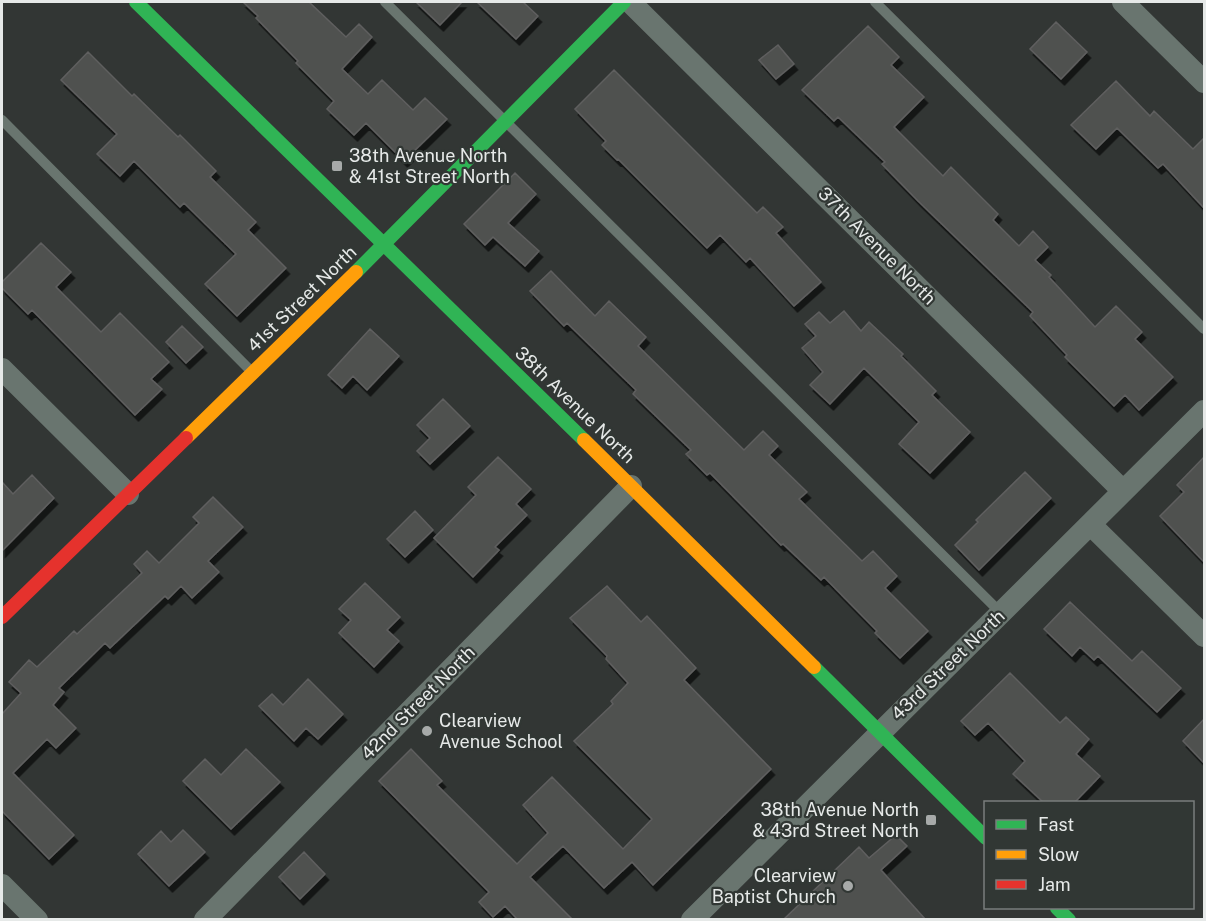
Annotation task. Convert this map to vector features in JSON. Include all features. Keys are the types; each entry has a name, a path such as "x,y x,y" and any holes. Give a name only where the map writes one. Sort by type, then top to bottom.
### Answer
{"main road":[{"name":"38th Avenue North","path":"136,2 631,486 984,836"},
{"name":"41st Street North","path":"2,615 384,244 624,2"},
{"path":"1058,909 1069,920"}],"street":[{"name":"37th Avenue North","path":"630,2 1123,491"},
{"path":"1123,2 1204,82"},
{"path":"2,369 128,494"},
{"name":"43rd Street North","path":"700,917 879,733 1204,411"},
{"name":"42nd Street North","path":"205,920 631,486"},
{"path":"1091,525 1204,636"},
{"path":"2,885 37,920"}],"lane":[{"path":"385,2 1001,614"},
{"path":"875,2 1204,329"},
{"path":"2,120 253,372"}],"building":[{"path":"243,2 309,2 346,37 359,24 372,37 342,69 368,94 382,80 413,110 425,98 447,119 404,161 366,123 354,135 327,109 334,101 296,63 298,61"},
{"path":"416,2 462,2 440,25"},
{"path":"477,2 523,2 538,16 516,39"},
{"path":"1056,22 1087,52 1061,79 1030,49"},
{"path":"868,26 899,57 891,65 924,97 894,127 943,176 951,167 998,214 993,220 1019,246 1033,231 1048,247 1035,260 1051,275 1049,277 1095,327 1116,306 1142,332 1135,339 1173,377 1139,410 1125,395 1114,406 1065,357 1067,355 1030,316 1033,312 918,201 882,164 885,162 838,117 834,121 802,90"},
{"path":"778,45 794,64 776,79 759,60"},
{"path":"88,52 132,96 134,94 178,137 180,135 216,171 210,177 256,222 248,230 286,268 237,316 205,284 236,254 184,203 180,207 134,161 120,176 97,154 117,134 61,80"},
{"path":"614,70 757,213 763,207 783,227 776,233 821,282 794,306 750,258 746,262 720,235 707,248 602,145 606,141 575,109"},
{"path":"1116,81 1150,116 1154,111 1193,149 1204,138 1204,208 1163,164 1158,168 1117,128 1096,149 1071,125"},
{"path":"515,173 536,194 508,223 539,251 525,266 493,237 485,245 464,224"},
{"path":"41,243 71,272 56,287 101,332 120,313 169,362 151,379 162,389 135,415 32,310 28,314 2,288 2,282"},
{"path":"551,271 595,316 609,301 646,337 638,346 744,450 763,431 778,446 769,455 807,492 799,499 862,561 873,551 897,576 885,588 928,631 900,658 824,577 821,580 783,544 781,545 710,473 707,475 686,454 691,450 633,394 636,390 567,323 564,326 530,291"},
{"path":"844,311 861,331 869,322 903,354 901,356 936,391 932,395 970,432 930,473 899,444 919,422 864,368 830,404 810,385 823,372 802,348 816,336 805,324 819,312 830,323"},
{"path":"182,326 203,347 186,363 166,342"},
{"path":"370,329 399,356 367,390 353,376 342,388 328,375"},
{"path":"443,399 470,426 430,464 417,451 430,438 417,425"},
{"path":"498,457 531,489 516,504 527,515 495,547 499,550 473,577 434,538 476,495 468,487"},
{"path":"1204,457 1204,562 1160,516 1184,492 1177,485"},
{"path":"1025,472 1051,498 979,570 955,545 978,522 976,520"},
{"path":"32,475 54,498 2,551 2,482 13,494"},
{"path":"213,497 243,527 208,561 219,572 192,598 181,586 168,599 165,596 110,648 105,643 59,688 64,692 53,705 76,728 56,748 47,739 13,773 74,835 49,859 2,811 2,714 21,693 9,682 29,660 37,667 74,631 77,634 142,573 134,564 147,551 159,563 199,523 193,517"},
{"path":"415,511 433,530 405,557 387,539"},
{"path":"365,583 400,617 387,630 399,641 374,667 339,633 351,620 339,609"},
{"path":"607,586 641,622 647,616 696,668 684,680 771,769 653,885 632,862 604,888 563,846 530,877 573,920 518,920 505,906 493,917 479,902 489,892 379,781 411,749 442,781 437,785 517,864 548,833 523,805 552,777 623,849 652,819 574,741 613,704 611,701 628,683 606,659 607,656 570,618"},
{"path":"1070,602 1132,661 1142,651 1181,688 1157,712 1098,656 1094,660 1080,647 1072,656 1044,629"},
{"path":"1010,673 1060,723 1066,717 1089,739 1076,754 1100,776 1076,801 1042,801 1013,774 1025,761 988,723 975,735 961,721"},
{"path":"308,679 343,714 318,739 306,728 294,741 259,706 272,694 283,705"},
{"path":"1204,719 1204,763 1183,741"},
{"path":"246,749 280,782 231,829 183,781 205,759 221,775"},
{"path":"183,830 205,852 169,886 138,854 161,831 171,842"},
{"name":"Clearview Baptist Church","path":"896,835 907,846 881,870 926,920 783,920 859,847 869,858"},
{"path":"304,852 325,874 300,899 279,877"}],"traffic: fast":[{"path":"136,2 584,440"},
{"path":"356,272 624,2"},
{"path":"814,667 984,836"},
{"path":"1058,909 1069,920"}],"traffic: slow":[{"path":"186,438 356,272"},
{"path":"584,440 814,667"}],"traffic: jam":[{"path":"2,617 186,438"}],"place":[{"name":"38th Avenue North & 41st Street North","path":"337,166"},
{"name":"Clearview Avenue School","path":"427,731"},
{"name":"38th Avenue North & 43rd Street North","path":"931,820"},
{"name":"Clearview Baptist Church","path":"848,886"}]}
